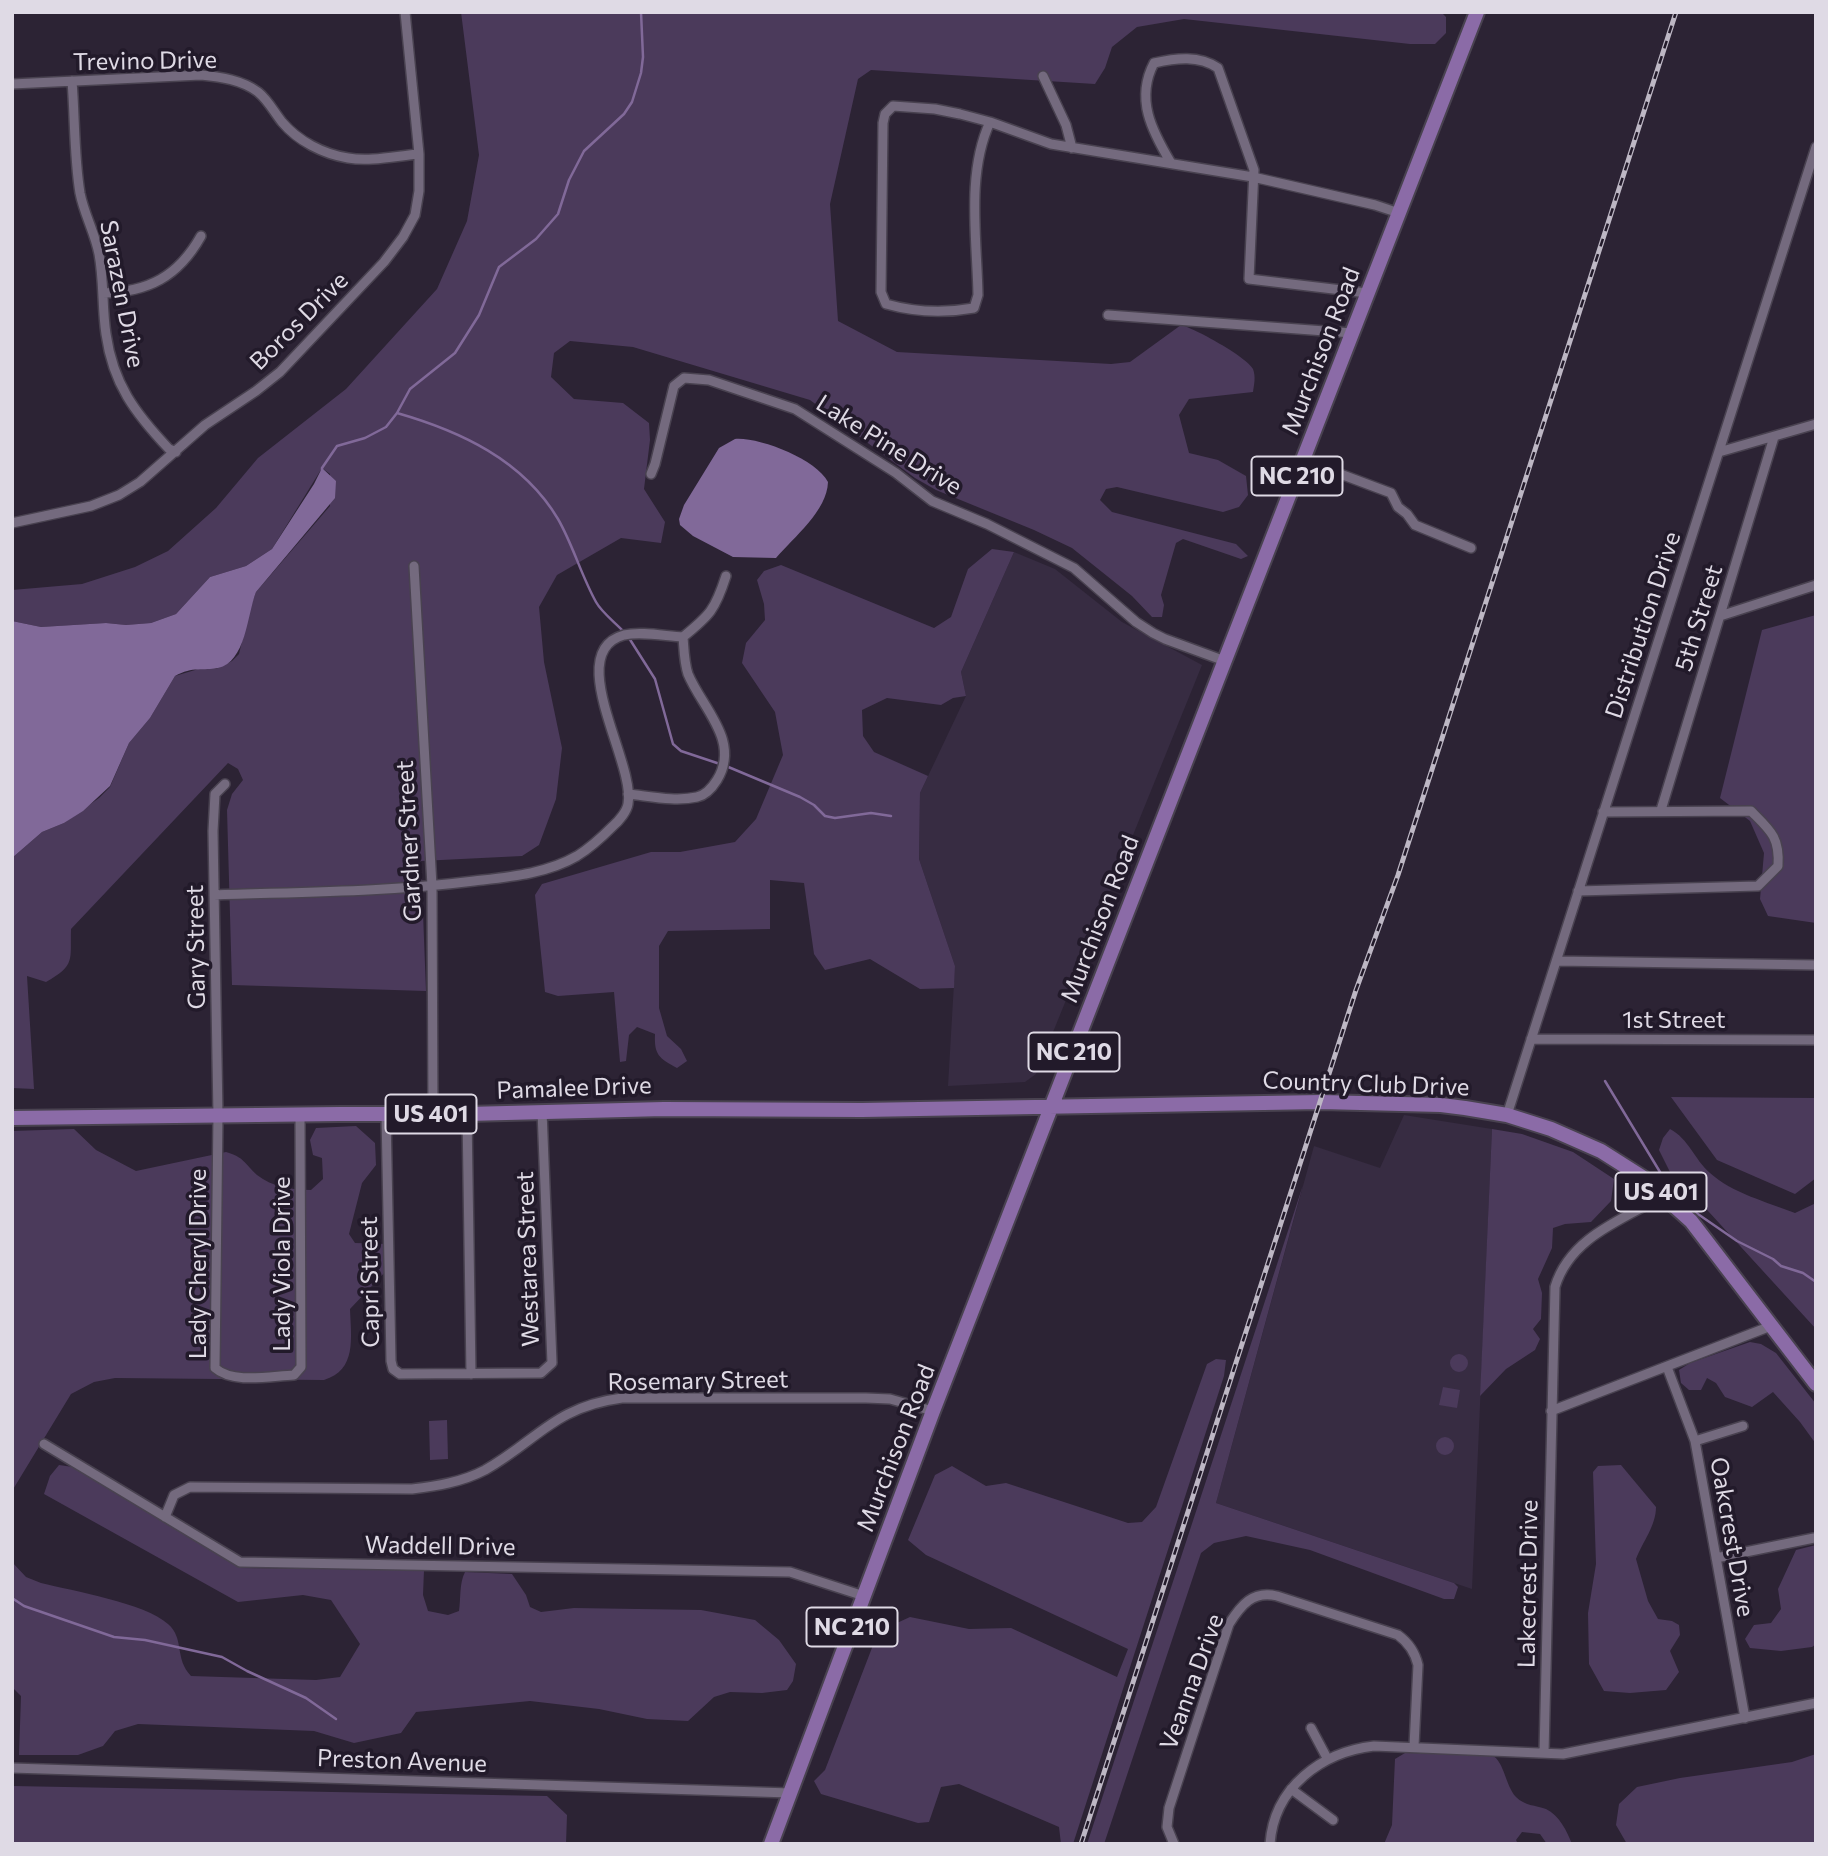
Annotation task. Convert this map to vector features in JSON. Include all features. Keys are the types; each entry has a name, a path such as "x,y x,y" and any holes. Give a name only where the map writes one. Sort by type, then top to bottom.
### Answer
{"main road":[{"name":"Murchison Road","path":"771,1844 933,1411 1477,12"},
{"name":"Country Club Drive","path":"1054,1105 1321,1102 1441,1105 1507,1115 1551,1129 1622,1163 1665,1195 1691,1221 1816,1384"},
{"name":"Pamalee Drive","path":"12,1118 467,1114 664,1109 862,1110 1054,1105"}],"street":[{"name":"Boros Drive","path":"12,523 103,502 140,482 205,425 280,372 403,237 415,215 419,191 419,154 405,12"},
{"path":"1171,163 1153,134 1145,96 1147,76 1154,63 1172,59 1206,60 1218,68 1254,170 1249,279 1367,293"},
{"name":"Trevino Drive","path":"12,84 201,75 219,77 259,93 290,130 328,153 358,160 419,154"},
{"path":"1043,76 1066,125 1072,148"},
{"name":"Sarazen Drive","path":"72,81 78,180 81,198 99,251 110,357 123,391 144,422 169,449 176,452"},
{"path":"990,122 978,158 978,295 974,308 906,310 886,303 881,292 881,178 885,114 893,106 935,109 990,122 1037,141 1252,177 1375,205 1399,214"},
{"name":"Distribution Drive","path":"1507,1115 1816,148"},
{"path":"103,293 141,289 163,278 192,253 201,236"},
{"path":"1108,315 1352,333"},
{"name":"Lake Pine Drive","path":"651,474 674,386 684,378 709,380 794,409 895,473 932,501 987,524 1074,568 1136,622 1153,633 1225,661"},
{"path":"1719,452 1816,424"},
{"name":"5th Street","path":"1661,810 1774,438"},
{"path":"1303,460 1391,492 1398,507 1415,525 1471,548"},
{"name":"Gardner Street","path":"414,566 432,886 433,1114"},
{"path":"214,895 432,886 524,875 576,857 617,823 628,806 627,781 598,670 601,654 610,641 627,634 682,636 706,619 717,604 726,576"},
{"path":"1720,616 1816,585"},
{"path":"628,794 680,799 699,797 712,788 722,773 726,750 722,734 686,669 682,636"},
{"name":"Gary Street","path":"218,1115 215,794 225,784"},
{"path":"1578,891 1758,886 1778,866 1779,850 1773,833 1751,811 1603,812"},
{"path":"1557,961 1816,965"},
{"name":"1st Street","path":"1531,1039 1816,1040"},
{"name":"Westarea Street","path":"471,1374 541,1373 552,1363 542,1111"},
{"path":"467,1114 471,1374"},
{"name":"Lady Cheryl Drive","path":"218,1115 215,1368 223,1375 258,1377"},
{"name":"Lady Viola Drive","path":"258,1377 293,1375 301,1367 300,1115"},
{"name":"Capri Street","path":"386,1115 393,1369 400,1374 471,1374"},
{"name":"Lakecrest Drive","path":"1544,1753 1555,1287 1564,1265 1579,1246 1665,1195"},
{"path":"1550,1412 1772,1326"},
{"name":"Oakcrest Drive","path":"1667,1367 1695,1441 1745,1718"},
{"name":"Rosemary Street","path":"165,1517 174,1495 190,1487 412,1489 448,1484 491,1466 558,1418 580,1407 622,1398 890,1399 933,1411"},
{"path":"1695,1441 1743,1426"},
{"name":"Waddell Drive","path":"44,1444 240,1562 790,1572 864,1596"},
{"path":"1716,1558 1814,1538"},
{"name":"Veanna Drive","path":"1174,1844 1167,1827 1169,1808 1229,1624 1243,1604 1253,1597 1265,1594 1277,1596 1398,1635 1408,1643 1418,1665 1414,1746"},
{"path":"1270,1844 1279,1809 1291,1789 1307,1772 1327,1758 1362,1747 1414,1746 1544,1753 1579,1752 1816,1703"},
{"path":"1311,1728 1327,1758"},
{"name":"Preston Avenue","path":"12,1768 790,1793"},
{"path":"1291,1789 1333,1820"}],"shaded area":[{"path":"461,12 1441,12 1446,17 1446,33 1435,44 1410,44 1184,19 1137,27 1112,47 1105,68 1095,84 871,70 858,79 830,204 838,321 897,352 1111,364 1130,362 1181,325 1220,344 1241,357 1253,369 1253,392 1189,399 1179,415 1189,453 1218,460 1246,476 1248,495 1239,507 1223,512 1117,487 1106,489 1100,500 1112,512 1236,544 1248,556 1241,559 1183,539 1176,543 1161,595 1164,605 1162,617 1152,617 1132,596 1072,548 936,490 915,478 810,400 633,347 570,341 554,353 551,377 574,399 623,403 649,423 650,440 644,489 665,522 661,543 621,538 557,575 539,607 544,662 562,748 556,799 539,845 522,856 421,861 426,991 232,985 227,810 232,794 243,780 238,769 228,763 71,929 71,955 67,966 46,982 27,976 34,1089 12,1088 12,858 42,832 64,823 110,787 129,743 150,718 175,676 205,667 216,669 239,654 256,592 330,506 330,474 322,468 272,549 246,566 210,577 176,614 151,623 41,627 12,621 12,590 82,584 135,567 168,551 216,508 258,458 346,389 437,289 467,221 479,155"},
{"path":"735,439 758,442 786,451 812,465 828,482 826,493 816,513 776,558 733,557 693,536 680,525 679,519 684,505 719,448"},
{"path":"322,468 336,481 335,498 256,592 244,636 234,657 218,668 193,670 175,676 150,718 129,743 110,786 83,811 42,832 12,858 12,621 41,627 106,623 126,625 151,623 176,614 210,577 246,566 272,549"},
{"path":"992,549 1014,552 961,672 966,696 953,698 941,705 887,698 862,710 863,736 874,752 928,776 920,793 919,859 955,966 954,988 920,989 870,959 825,970 814,954 804,883 770,880 770,929 668,931 659,946 659,1008 667,1036 681,1049 687,1061 677,1068 666,1061 655,1047 655,1034 637,1027 629,1035 626,1061 620,1062 614,992 558,996 545,992 535,895 542,884 651,852 680,852 735,842 756,819 783,755 775,712 742,663 746,643 765,620 764,604 757,580 764,571 781,565 934,628 951,617 968,569"},
{"path":"1014,552 1055,569 1122,622 1202,665 1036,1074 1025,1082 948,1086 955,966 919,859 920,793 966,696 961,672"},
{"path":"1816,615 1816,923 1768,916 1760,899 1764,853 1750,821 1720,798 1762,630"},
{"path":"1671,1097 1816,1098 1816,1178 1795,1194 1717,1160"},
{"path":"1404,1115 1492,1129 1472,1589 1216,1503 1314,1146 1380,1168"},
{"path":"356,1126 375,1143 376,1165 362,1183 349,1234 355,1243 387,1244 386,1271 350,1309 350,1352 342,1369 324,1380 115,1378 94,1382 71,1394 12,1491 12,1131 74,1129 96,1150 136,1171 226,1152 240,1158 257,1175 269,1182 311,1190 323,1179 322,1158 313,1155 310,1140 316,1128"},
{"path":"1492,1129 1522,1134 1573,1152 1614,1179 1611,1201 1591,1222 1553,1228 1552,1248 1538,1279 1542,1293 1541,1319 1533,1329 1540,1339 1535,1350 1506,1369 1480,1396"},
{"path":"1670,1129 1682,1138 1710,1173 1739,1192 1795,1213 1816,1203 1816,1329 1698,1200 1672,1176 1659,1150"},
{"path":"1303,1185 1216,1503 1454,1583 1458,1587 1454,1599 1444,1599 1310,1550 1246,1536 1214,1543 1201,1553 1104,1844 1087,1844"},
{"path":"1750,1342 1761,1344 1776,1353 1816,1404 1816,1444 1773,1392 1752,1407 1725,1397 1716,1383 1707,1378 1701,1390 1689,1390 1681,1383 1679,1370 1690,1363"},
{"path":"1459,1354 1465,1357 1468,1363 1465,1369 1459,1372 1453,1369 1450,1363 1453,1357"},
{"path":"1216,1359 1226,1360 1224,1376 1073,1844 1061,1844 1059,1827 959,1784 941,1787 929,1822 918,1823 821,1794 814,1781 825,1770 875,1640 886,1628 910,1617 969,1629 1011,1628 1117,1677 1128,1649 926,1555 908,1540 935,1475 952,1466 986,1486 1006,1483 1128,1523 1142,1522 1156,1507 1207,1364"},
{"path":"1443,1387 1460,1390 1457,1408 1439,1405"},
{"path":"447,1420 448,1459 430,1460 429,1421"},
{"path":"1445,1437 1451,1440 1454,1446 1451,1452 1445,1455 1439,1452 1436,1446 1439,1440"},
{"path":"59,1465 73,1467 241,1568 424,1570 423,1595 428,1611 448,1615 459,1611 465,1572 512,1574 526,1595 530,1607 541,1612 574,1608 701,1610 755,1620 779,1640 796,1664 793,1681 787,1690 762,1693 730,1692 714,1697 688,1721 647,1719 599,1709 530,1701 416,1712 401,1733 354,1743 314,1731 138,1724 115,1731 103,1746 78,1755 19,1755 21,1696 12,1687 12,1562 26,1577 41,1583 126,1604 168,1624 176,1636 183,1662 191,1676 316,1680 340,1677 360,1644 331,1600 303,1595 238,1602 44,1494 50,1476"},
{"path":"1621,1465 1656,1507 1652,1527 1636,1559 1648,1601 1658,1619 1679,1625 1680,1635 1670,1651 1679,1672 1666,1690 1630,1693 1604,1691 1589,1664 1588,1613 1596,1564 1593,1472 1598,1466"},
{"path":"1816,1545 1816,1644 1812,1647 1781,1651 1750,1648 1745,1639 1754,1625 1771,1623 1781,1609 1778,1589 1796,1550"},
{"path":"1405,1753 1492,1755 1500,1763 1516,1797 1555,1815 1572,1844 1547,1844 1540,1834 1522,1832 1516,1840 1518,1844 1384,1844 1392,1825 1395,1759"},
{"path":"1816,1754 1816,1844 1627,1844 1616,1825 1619,1804 1637,1787 1792,1762"},
{"path":"12,1786 547,1796 567,1815 566,1844 12,1844"}],"waterway":[{"path":"322,471 337,446 365,438 386,427 410,389 455,353 479,315 499,267 536,239 558,214 569,180 584,151 624,114 632,102 643,57 641,12"},
{"path":"397,413 466,439 508,464 527,480 544,498 558,519 599,606 625,633"},
{"path":"629,638 655,679 673,744 681,751 720,764"},
{"path":"726,766 800,797 814,805 825,816 835,818 871,813 891,816"},
{"path":"1605,1081 1660,1172 1666,1190"},
{"path":"1679,1201 1737,1241 1816,1282"},
{"path":"12,1598 24,1606 114,1637 145,1640 222,1657 306,1698 336,1719"}],"railway":[{"path":"1081,1844 1356,990 1398,875 1676,12"}]}
